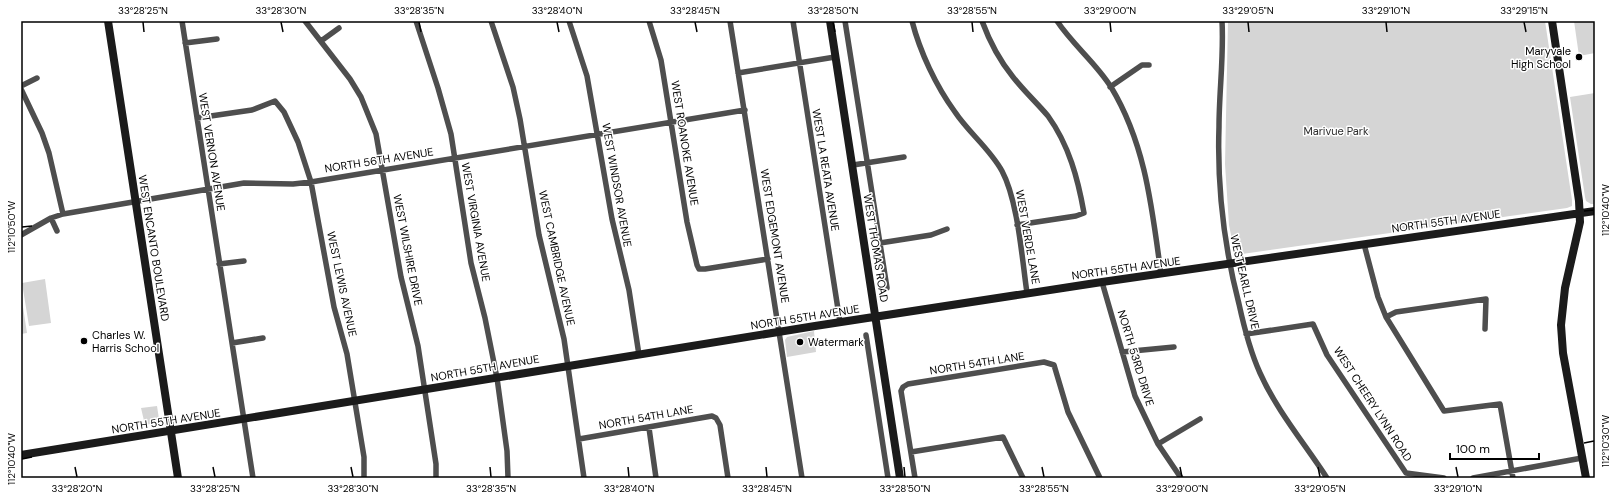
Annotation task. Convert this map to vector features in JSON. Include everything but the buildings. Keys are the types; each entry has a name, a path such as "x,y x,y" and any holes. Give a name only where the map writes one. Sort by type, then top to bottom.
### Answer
{"street":[{"name":"WEST ENCANTO BOULEVARD","path":"108,21 178,478"},
{"name":"WEST VERNON AVENUE","path":"182,21 253,478"},
{"name":"WEST WILSHIRE DRIVE","path":"305,21 350,79 364,102 376,134 402,284 418,346 436,464 436,478"},
{"name":"WEST VIRGINIA AVENUE","path":"416,21 446,114 455,158 471,263 485,318 497,378 507,451 508,478"},
{"name":"WEST CAMBRIDGE AVENUE","path":"491,21 513,87 525,146 539,235 557,310 568,366 584,478"},
{"name":"WEST WINDSOR AVENUE","path":"569,21 587,76 614,232 629,290 639,355"},
{"name":"WEST ROANOKE AVENUE","path":"649,21 661,60 687,222 697,265 699,269 768,259"},
{"name":"WEST EDGEMONT AVENUE","path":"730,21 802,478"},
{"name":"WEST LA REATA AVENUE","path":"793,21 840,322"},
{"name":"WEST THOMAS ROAD","path":"830,21 900,478"},
{"name":"WEST THOMAS ROAD","path":"845,21 887,288"},
{"name":"WEST VERDE LANE","path":"912,21 916,35 933,76 951,106 986,148 1002,171 1012,193 1027,293"},
{"path":"982,21 995,50 1012,76 1048,117 1060,135 1077,176 1084,213 1076,216 1017,225"},
{"path":"1057,21 1068,38 1087,56 1110,87 1136,139 1149,186 1161,274"},
{"name":"WEST EARLL DRIVE","path":"1222,21 1219,169 1223,233 1229,264 1246,334 1260,374 1276,402 1327,478"},
{"path":"1552,21 1580,213 1577,239 1562,306 1561,325 1563,353 1586,478"},
{"path":"321,41 339,28"},
{"path":"185,43 216,38"},
{"path":"738,73 835,57"},
{"path":"1110,87 1142,65 1149,65"},
{"path":"21,86 37,78"},
{"path":"21,89 42,133 49,153 63,214"},
{"name":"WEST LEWIS AVENUE","path":"196,118 252,110 275,101 284,112 298,142 311,182 334,307 347,354 364,457 364,478"},
{"name":"NORTH 56TH AVENUE","path":"21,235 51,218 63,214 136,201 244,183 293,184 311,182 745,110"},
{"path":"853,165 904,157"},
{"name":"NORTH 55TH AVENUE","path":"21,455 876,316 1595,211"},
{"path":"51,218 57,231"},
{"path":"880,243 931,235 947,229"},
{"path":"1364,244 1378,297 1386,317 1444,411 1500,404 1513,478"},
{"path":"219,264 244,261"},
{"name":"NORTH 53RD DRIVE","path":"1102,282 1135,396 1158,444 1181,478"},
{"path":"1386,317 1396,312 1486,299 1484,329"},
{"name":"WEST CHEERY LYNN ROAD","path":"1246,334 1314,324 1327,355 1406,473 1444,478"},
{"path":"866,336 888,478"},
{"path":"232,343 263,338"},
{"path":"1122,352 1174,348"},
{"name":"NORTH 54TH LANE","path":"911,452 901,391 903,387 908,384 1044,362 1054,365 1068,412 1100,478"},
{"path":"872,368 883,367"},
{"name":"NORTH 54TH LANE","path":"579,439 712,416 716,418 720,425 728,478"},
{"path":"1158,444 1200,419"},
{"path":"649,428 656,478"},
{"path":"915,478 911,452 1003,437 1023,478"},
{"path":"1473,478 1582,458"}],"green space":[{"name":"Marivue Park","path":"1228,21 1545,21 1572,206 1567,208 1235,255 1229,225 1225,164"},
{"path":"1574,21 1595,21 1595,53 1579,56"},
{"path":"1595,93 1595,204 1591,204 1586,201 1585,197 1570,97"},
{"path":"45,279 51,323 29,326 22,283"},
{"path":"21,294 27,333 21,334"},
{"path":"814,331 816,352 787,357 785,340 787,337"},
{"path":"157,406 159,419 156,423 145,425 141,408"}],"place":[{"name":"Maryvale High School","path":"1579,57"},
{"name":"Charles W. Harris School","path":"84,341"},
{"name":"Watermark","path":"800,342"}]}
